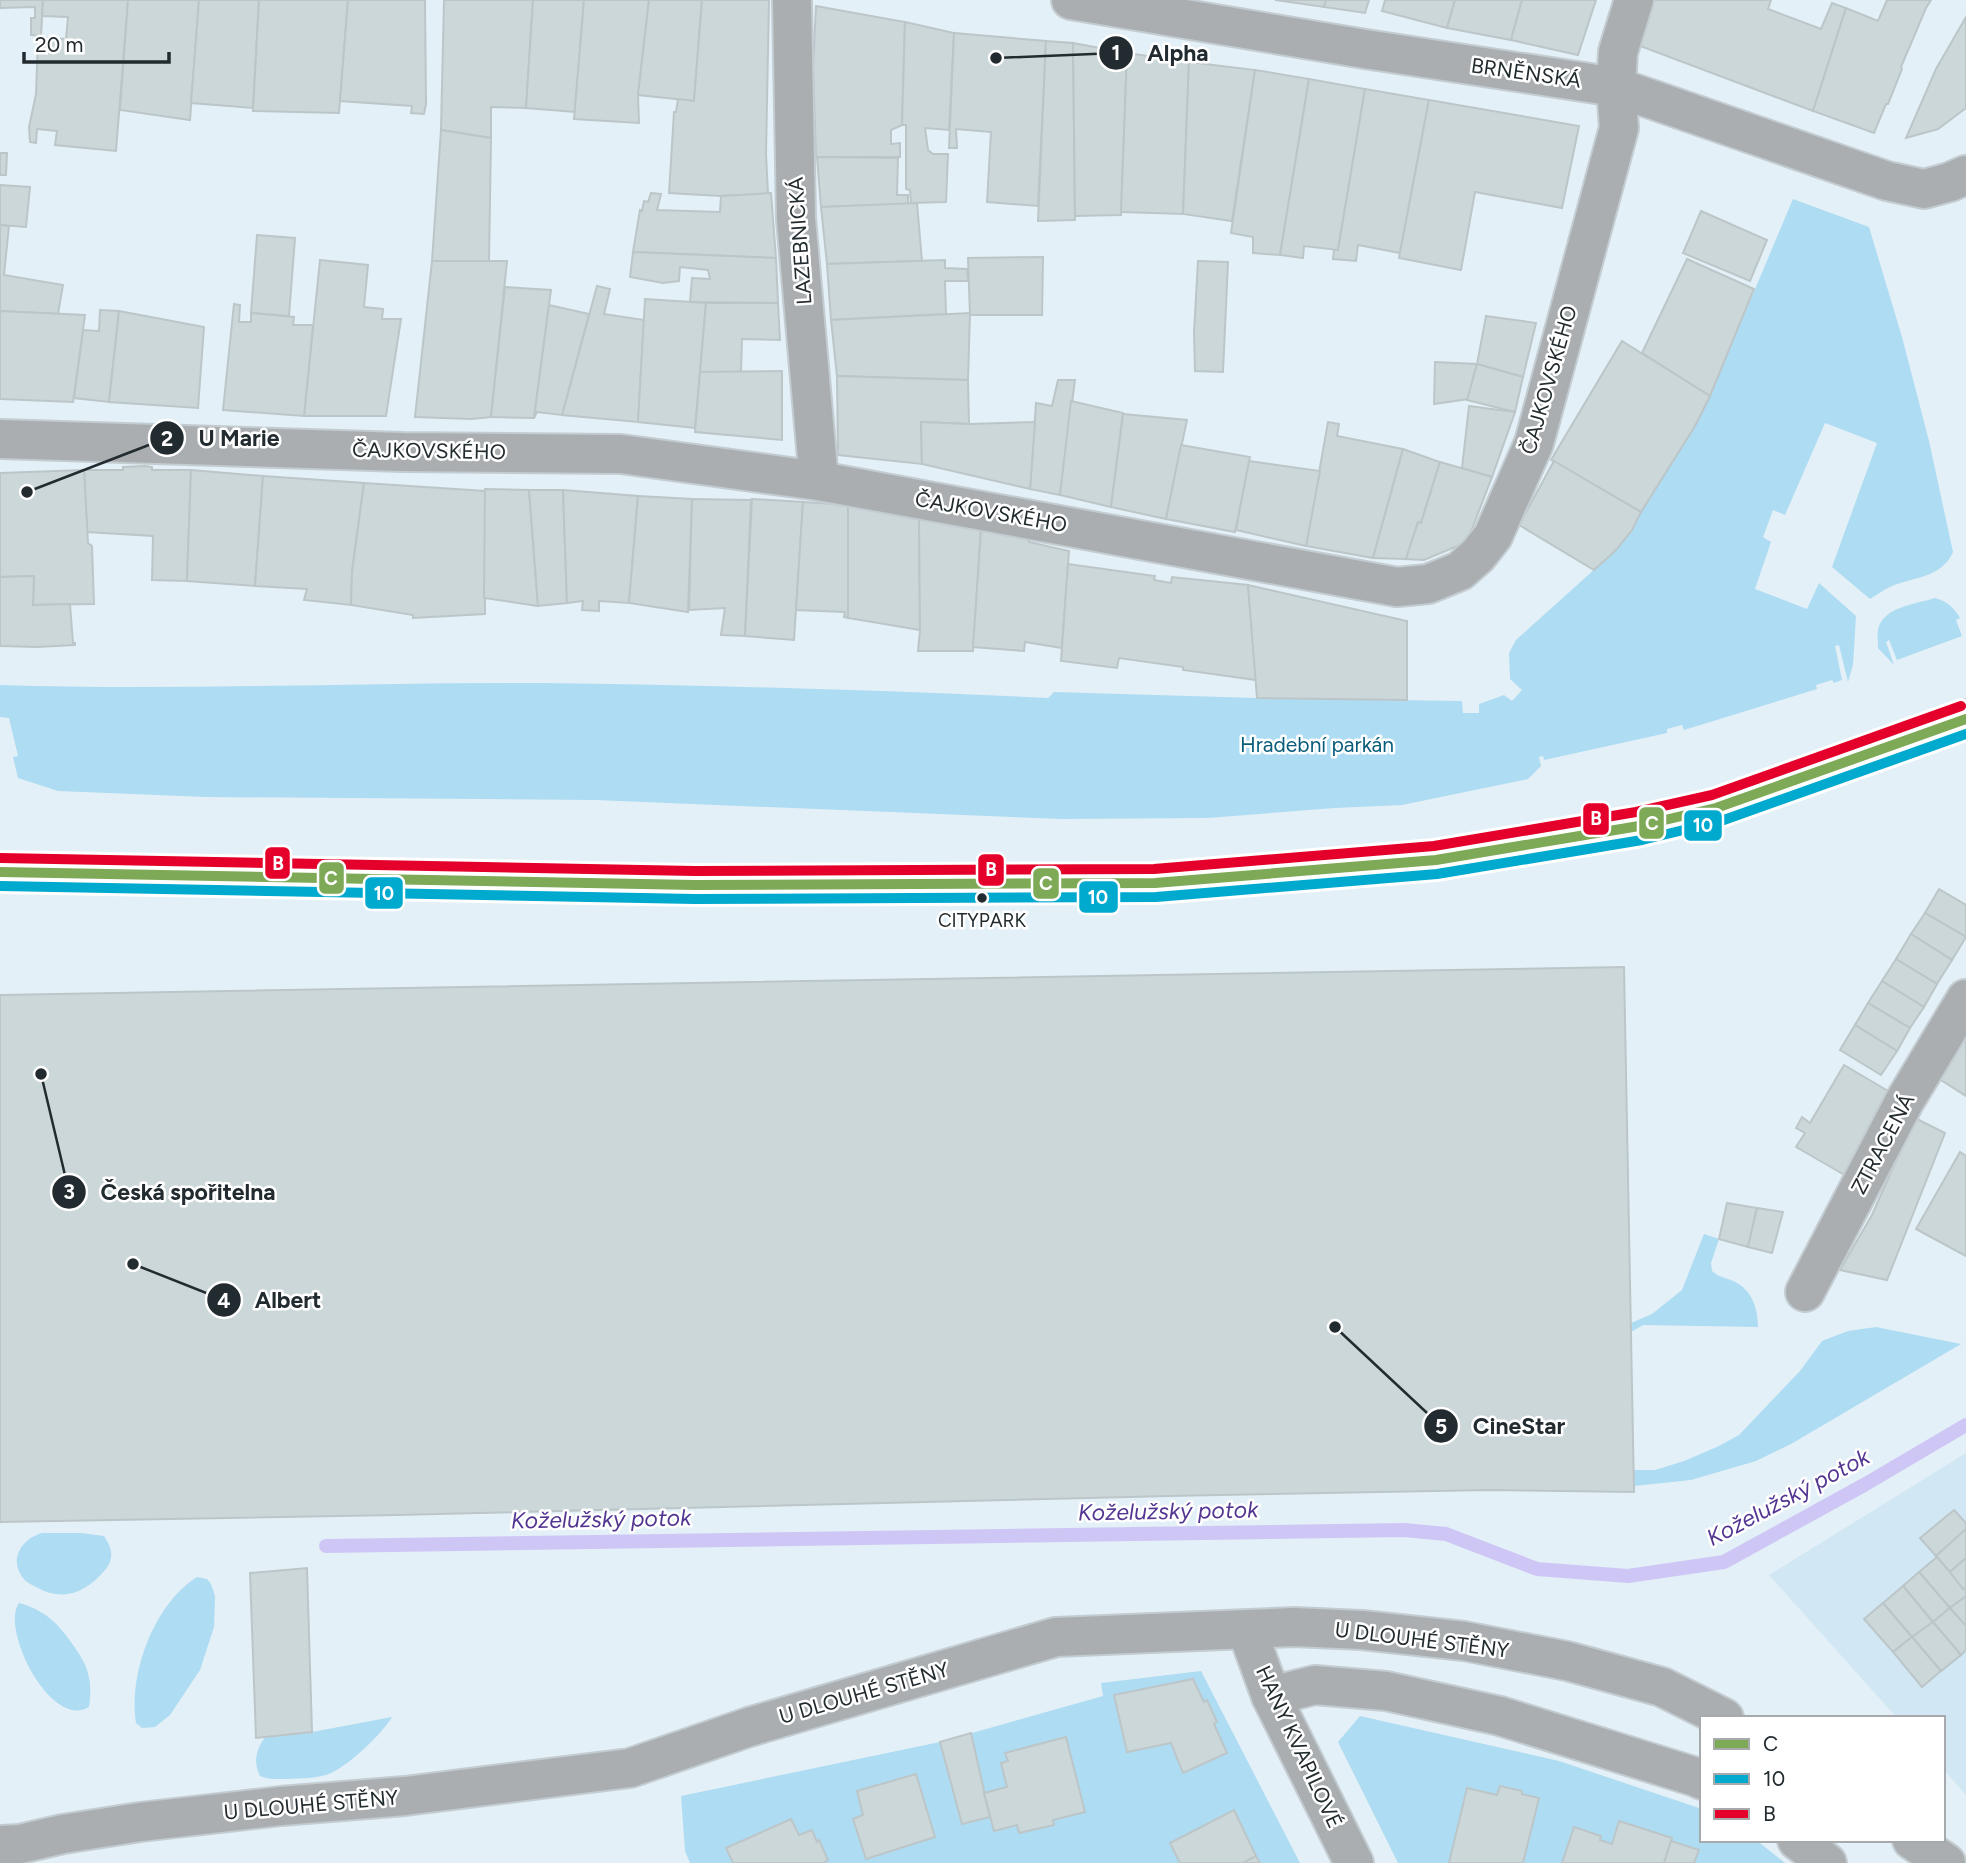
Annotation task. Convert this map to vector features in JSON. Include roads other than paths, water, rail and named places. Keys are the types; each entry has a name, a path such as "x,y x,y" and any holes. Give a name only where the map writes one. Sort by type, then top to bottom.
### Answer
{"main road":[{"path":"0,872 695,885 1155,883 1436,860 1639,826 1716,808 1966,719"}],"street":[{"name":"LAZEBNICKÁ","path":"792,0 796,219 819,481"},
{"name":"BRNĚNSKÁ","path":"1071,0 1616,87 1887,181 1924,190 1966,175"},
{"name":"ČAJKOVSKÉHO","path":"0,439 402,452 621,454 819,481 1396,587 1428,584 1460,571 1479,555 1493,536 1534,443 1619,128 1616,87 1619,52 1634,0"},
{"name":"ZTRACENÁ","path":"1805,1292 1905,1102 1966,999"},
{"name":"U DLOUHÉ STĚNY","path":"0,1845 20,1844 140,1822 281,1806 405,1796 630,1768 749,1727 1056,1637 1294,1627 1362,1630 1464,1642 1567,1661 1662,1688 1720,1716"},
{"name":"HANY KVAPILOVÉ","path":"1247,1630 1270,1696 1353,1863"},
{"path":"1270,1696 1315,1685 1386,1691 1500,1716 1700,1779"},
{"path":"1800,1842 1827,1863"},
{"path":"1915,1842 1946,1863"}],"waterway":[{"name":"Koželužský potok","path":"326,1546 1404,1530 1446,1534 1537,1569 1628,1576 1724,1562 1966,1425"}],"place":[{"name":"Alpha","path":"996,58"},
{"name":"U Marie","path":"27,492"},
{"name":"CITYPARK","path":"982,898"},
{"name":"Česká spořitelna","path":"41,1074"},
{"name":"Albert","path":"133,1264"},
{"name":"CineStar","path":"1335,1327"}],"park label":[{"name":"Hradební parkán","path":"1317,745"}]}
